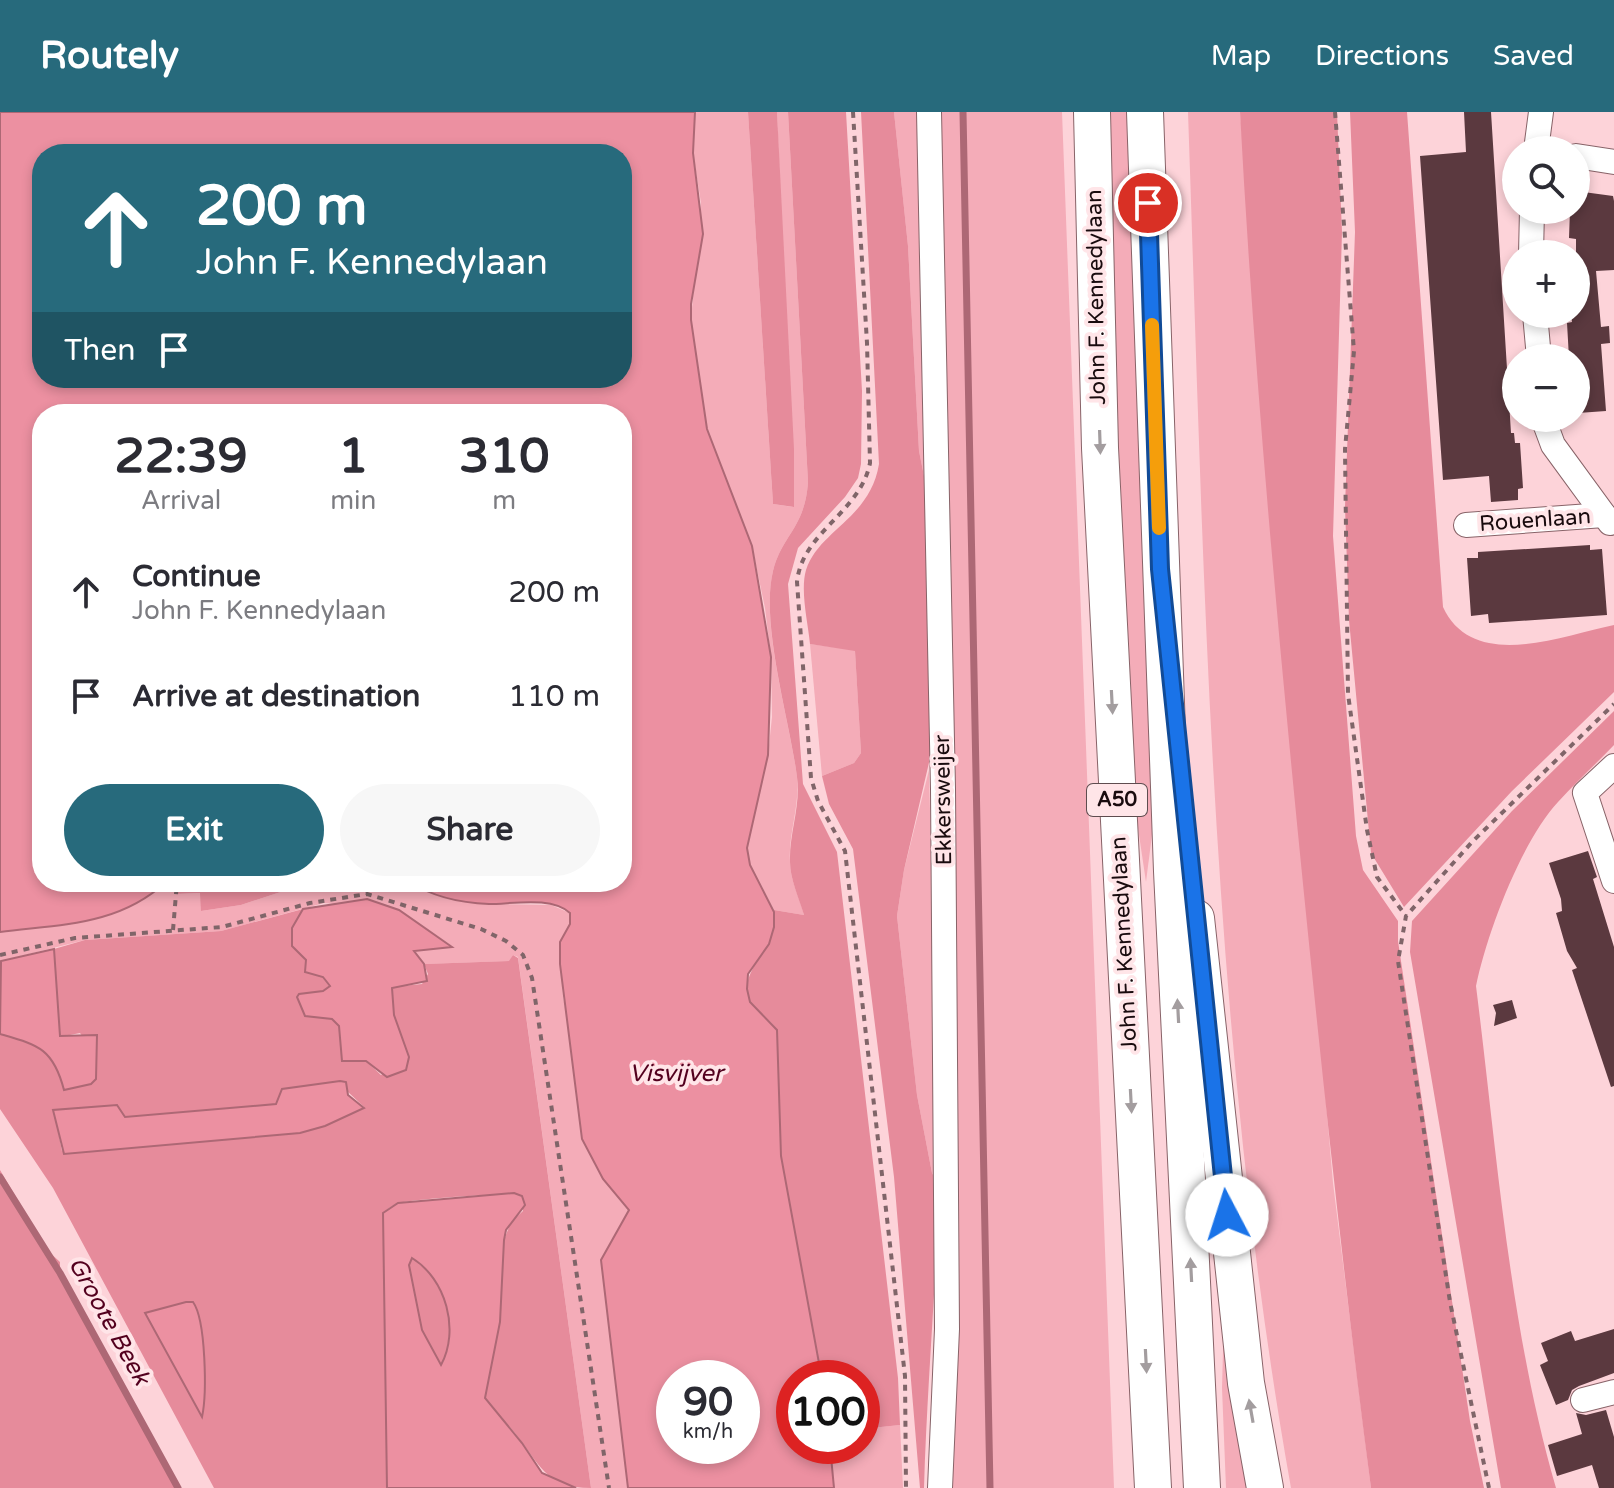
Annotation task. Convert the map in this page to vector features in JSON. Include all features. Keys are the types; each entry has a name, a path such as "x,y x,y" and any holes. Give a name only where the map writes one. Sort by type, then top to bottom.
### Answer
{"highway":[{"name":"John F. Kennedylaan","path":"1092,112 1101,464 1153,1488"},
{"name":"A50","path":"1145,112 1160,569 1202,1488"},
{"path":"1160,569 1231,1253 1246,1383 1265,1488"}],"street":[{"name":"Ekkersweijer","path":"929,112 943,773 947,1218 947,1329 940,1488"},
{"path":"1538,136 1541,112"},
{"path":"1590,158 1614,162"},
{"name":"Rouenlaan","path":"1548,432 1553,445 1609,521"},
{"name":"Rouenlaan","path":"1466,525 1609,521"},
{"path":"1614,766 1585,793 1614,881"},
{"path":"1583,1400 1614,1392"}],"path":[{"path":"853,112 868,359 870,463 867,480 855,501 805,552 797,582 811,778 818,801 845,851 905,1376 906,1488"},
{"path":"1335,112 1354,351 1345,449 1348,694 1377,877 1406,916"},
{"path":"1489,1488 1450,1302 1398,961 1406,916 1472,842 1614,704"},
{"path":"173,930 176,892"},
{"path":"0,955 75,938 222,927 310,903 367,894 481,929 523,955 532,978 609,1488"}],"shaded area":[{"path":"695,112 748,112 773,504 793,507 777,112 788,112 808,482 803,510 773,571 770,618 797,777 790,869 804,915 774,910 750,865 747,848 768,755 772,717 771,657 752,546 707,429 691,320 701,203 693,153"},
{"path":"748,112 777,112 794,449 794,507 773,504"},
{"path":"788,112 846,112 862,391 861,464 858,478 845,497 798,548 788,584 803,784 837,852 898,1378 900,1425 880,1427 880,1360 817,1360 781,1156 777,1030 754,1007 747,993 751,971 770,937 774,910 804,915 790,868 797,777 773,645 770,593 777,559 803,510 808,482"},
{"path":"861,112 894,112 908,246 919,451 927,491 931,754 904,870 897,916 917,1095 932,1173 939,1186 924,1488 920,1488 894,1177 853,849 829,804 822,776 854,763 861,753 855,651 810,644 804,597 804,578 812,556 866,498 879,464"},
{"path":"894,112 921,112 927,491 919,451 908,246"},
{"path":"940,112 1062,112 1114,1488 949,1488 958,1350"},
{"path":"1110,112 1132,112 1156,803 1146,882 1135,808 1117,424"},
{"path":"1188,112 1240,112 1333,1183 1371,1488 1291,1488 1264,1317 1243,1146 1215,802 1199,457"},
{"path":"1240,112 1337,112 1342,232 1333,536 1356,836 1363,870 1398,921 1398,941 1470,1421 1484,1488 1371,1488 1327,1117 1285,699 1260,406"},
{"path":"1350,112 1407,112 1443,607 1457,627 1475,639 1496,644 1545,641 1614,625 1614,692 1512,791 1404,907 1371,853 1349,620 1345,507 1355,232"},
{"path":"810,644 855,650 861,753 854,763 822,776"},
{"path":"1614,711 1614,745 1558,802 1531,840 1497,915 1476,986 1516,1302 1540,1427 1556,1488 1501,1488 1410,952 1412,921 1512,811"},
{"path":"929,770 939,1186 932,1173 917,1095 897,916 904,870"},
{"path":"153,892 201,893 201,911 241,905 281,892 431,892 442,897 488,904 551,905 570,913 570,924 560,942 563,997 595,1165 629,1210 601,1260 628,1488 591,1488 518,957 513,955 510,961 424,964 414,951 452,946 399,910 324,903 221,931 85,940 1,961 0,971 0,932 88,920 127,908"},
{"path":"175,892 281,892 241,905 201,911 200,893"},
{"path":"303,909 294,930 298,950 311,966 329,980 330,986 305,1016 332,1019 339,1026 342,1061 366,1061 381,1075 409,1057 394,1015 392,987 422,984 428,974 424,964 509,961 513,955 518,958 591,1488 563,1484 553,1479 485,1398 500,1322 504,1240 511,1222 523,1211 522,1196 500,1195 408,1201 383,1213 387,1488 214,1488 53,1188 0,1109 0,1034 30,1041 45,1051 58,1069 96,1079 96,1055 80,1033 60,1037 54,949 85,940 221,931","holes":["346,1090 364,1107 325,1126 62,1151 54,1111 136,1118 276,1104 280,1100"]},
{"path":"0,1170 47,1250 60,1262 60,1273 178,1488 0,1488"},
{"path":"412,1258 434,1279 446,1306 449,1336 441,1365 422,1330 409,1265"},
{"path":"1224,1315 1253,1488 1226,1488 1222,1388"},
{"path":"900,1425 903,1488 834,1488 832,1464 880,1464 880,1427"}],"water":[{"name":"Visvijver","path":"0,112 695,112 693,153 703,234 691,320 707,429 752,546 771,657 768,755 747,848 750,865 774,912 774,927 769,944 748,974 747,989 750,1002 777,1030 781,1156 818,1360 776,1360 776,1464 832,1464 834,1488 628,1488 601,1260 629,1210 603,1179 582,1139 560,964 560,942 570,924 570,913 553,904 489,904 458,901 428,892 632,892 632,404 32,404 32,892 153,892 128,907 88,920 0,932"},
{"path":"367,899 399,910 452,947 414,951 424,964 427,981 392,988 394,1015 409,1057 406,1070 387,1077 366,1061 342,1061 339,1026 332,1019 305,1016 297,997 299,994 323,991 330,986 323,977 305,972 306,960 292,946 292,928 303,909"},
{"path":"54,949 60,1036 97,1035 96,1079 91,1084 64,1090 55,1065 42,1050 0,1034 1,961"},
{"path":"346,1082 348,1095 364,1108 325,1126 300,1133 64,1154 53,1110 117,1105 125,1117 276,1104 282,1089"},
{"path":"514,1193 522,1196 525,1205 506,1230 504,1240 500,1322 485,1398 542,1473 576,1488 387,1488 383,1213 398,1203","holes":["412,1258 424,1267 441,1292 449,1321 447,1351 441,1365 422,1330 409,1265"]},
{"path":"193,1302 201,1324 205,1375 202,1417 145,1313"}],"building":[{"path":"1464,112 1491,112 1502,328 1504,328 1505,344 1502,344 1502,432 1514,433 1515,443 1520,443 1523,488 1518,489 1518,500 1491,502 1489,476 1443,480 1420,156 1466,152"},
{"path":"1590,193 1613,196 1614,270 1596,271 1601,327 1609,326 1610,343 1601,344 1606,411 1590,412 1590,344 1568,344 1567,328 1590,328 1590,240 1569,238 1570,224 1590,224"},
{"path":"1590,545 1590,550 1602,549 1607,615 1489,623 1488,614 1471,616 1467,558 1478,558 1478,552"},
{"path":"1588,851 1597,877 1593,879 1614,947 1614,1086 1611,1087 1572,970 1577,968 1567,951 1556,913 1562,911 1561,899 1549,863"},
{"path":"1512,1000 1517,1018 1494,1026 1496,1013 1493,1005"},
{"path":"1614,1329 1614,1373 1579,1386 1572,1390 1568,1400 1556,1405 1540,1365 1548,1361 1541,1343 1571,1331 1575,1341"},
{"path":"1606,1410 1614,1437 1614,1488 1599,1488 1592,1465 1557,1476 1548,1445 1582,1434 1576,1413 1586,1415"}],"waterway":[{"path":"963,112 990,1488"},
{"name":"Groote Beek","path":"0,1177 60,1273 178,1488"}],"slow traffic":[{"path":"1152,325 1159,528"}],"route":[{"path":"1148,203 1160,569 1227,1215"}]}
